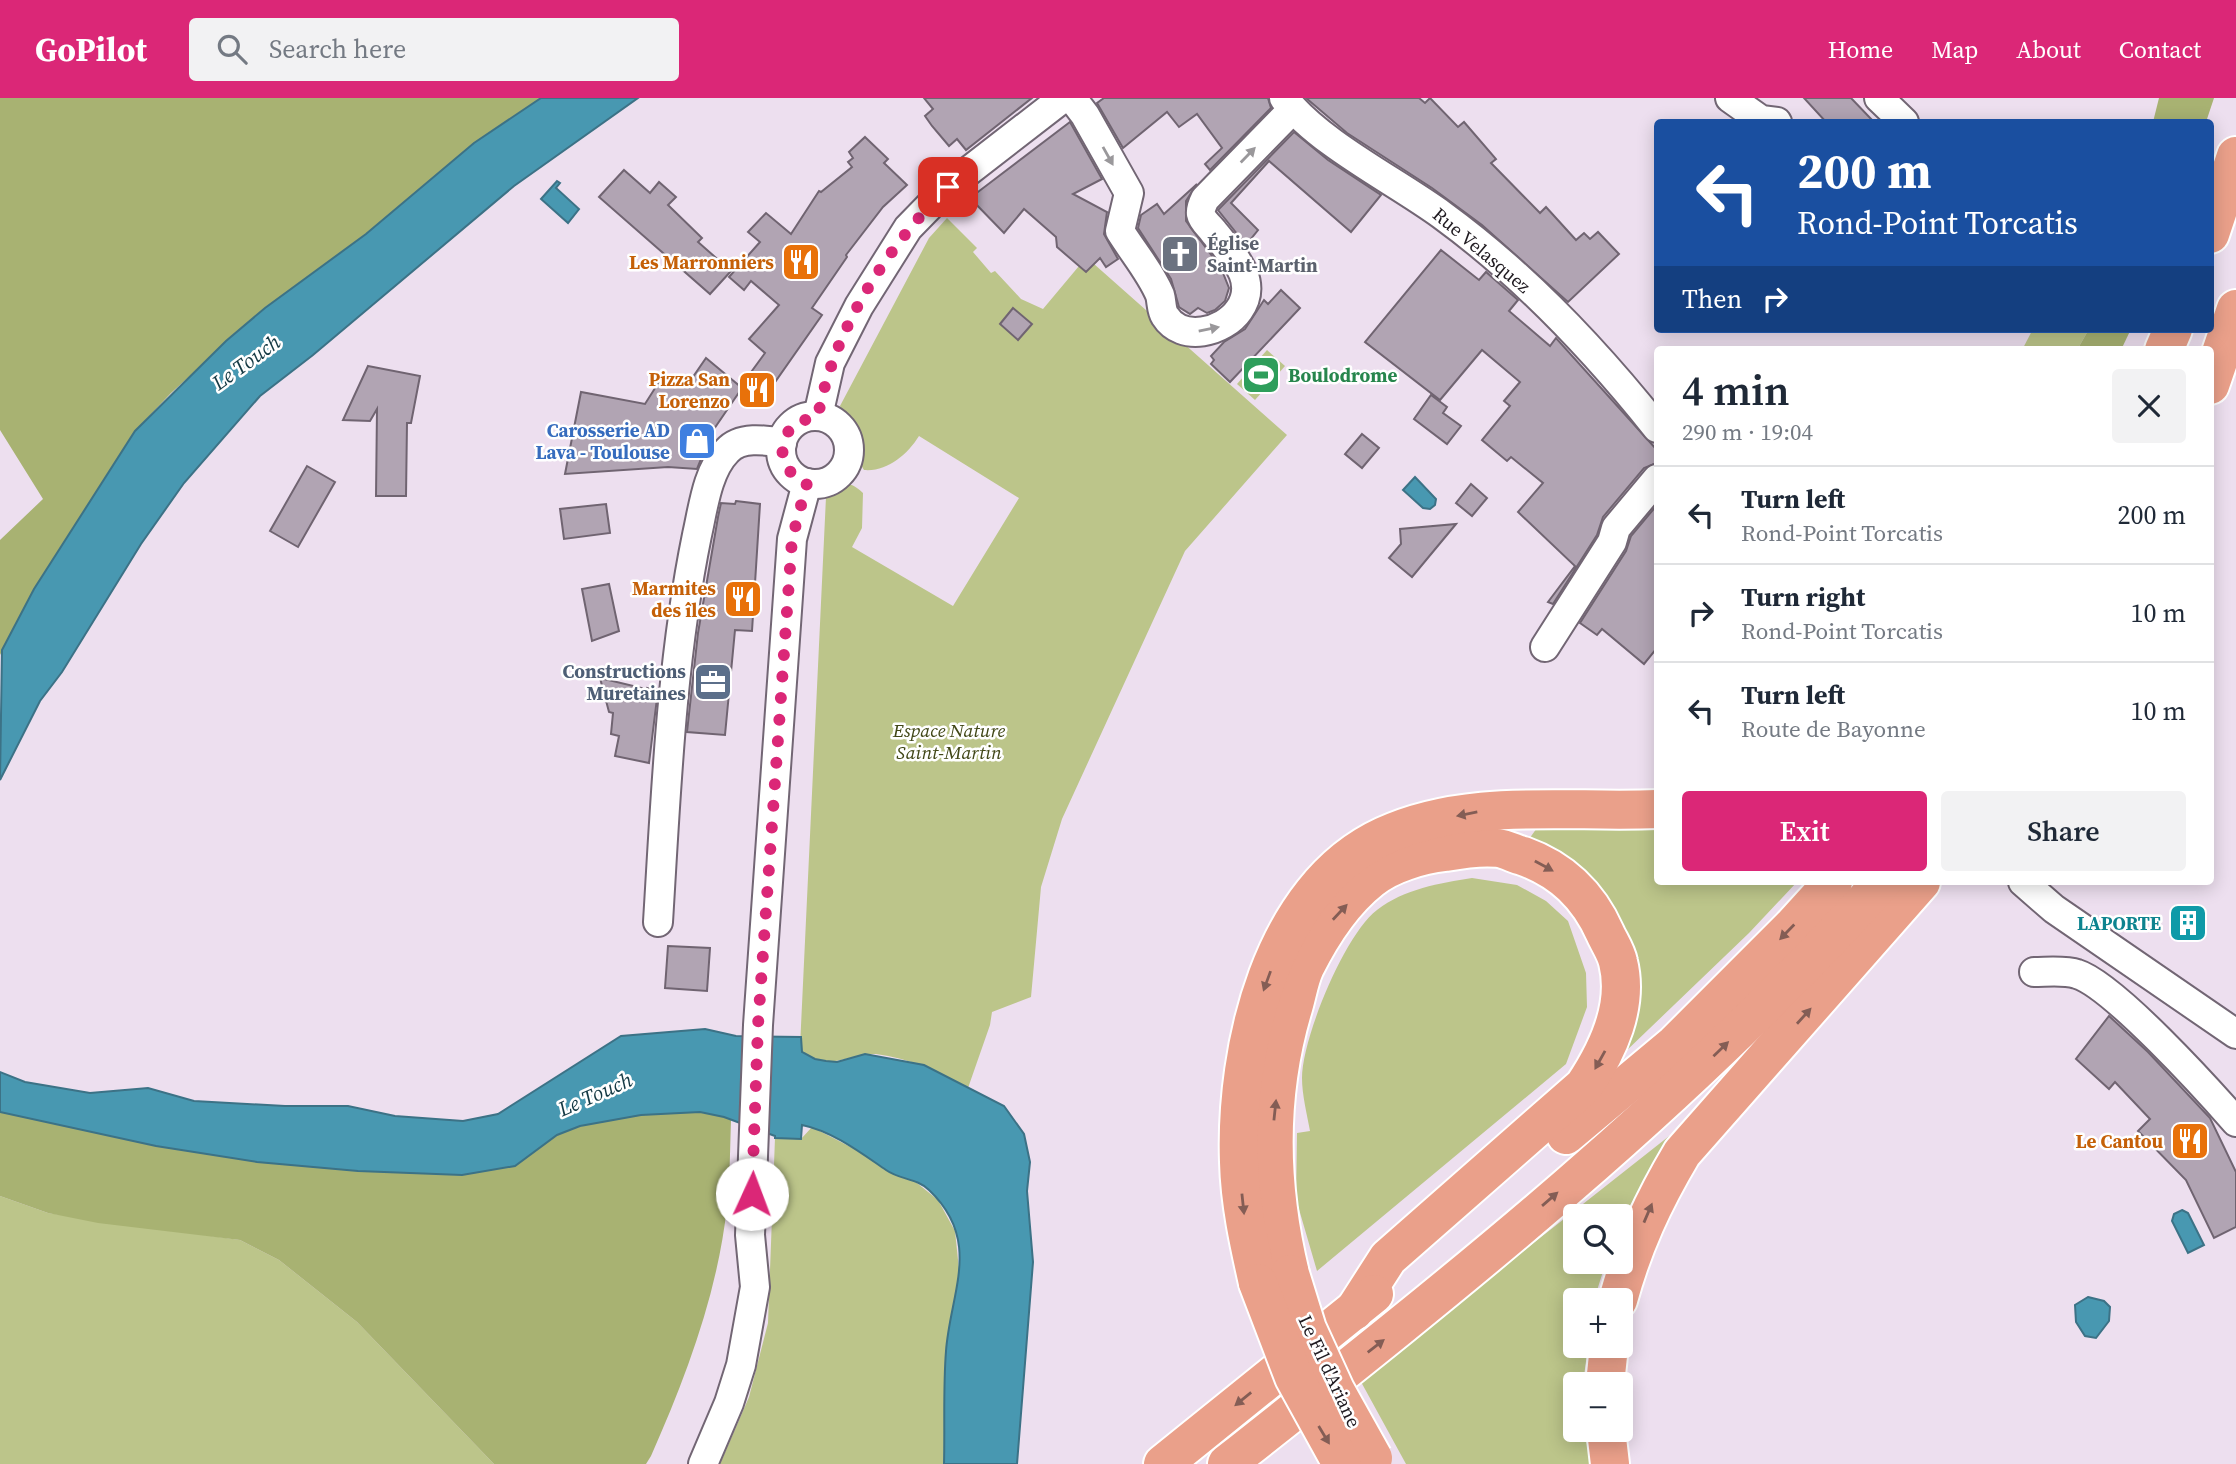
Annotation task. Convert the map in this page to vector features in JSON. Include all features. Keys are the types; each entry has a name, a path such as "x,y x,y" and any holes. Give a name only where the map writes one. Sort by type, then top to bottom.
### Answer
{"highway":[{"path":"2214,222 2236,156"},
{"path":"2214,373 2236,309"},
{"path":"1274,1278 1244,1223 1239,1163 1244,1058 1256,1011 1277,954 1303,907 1345,860 1385,836 1427,822 1475,812 1654,809"},
{"path":"1274,1278 1274,1119 1283,1039 1304,970 1332,920 1372,878 1421,855 1499,848 1546,867 1567,879 1593,907 1618,962 1620,1000 1614,1029 1603,1057 1584,1086 1388,1258 1354,1311"},
{"path":"1163,1464 1354,1311 1675,1044 1830,885"},
{"path":"1227,1464 1437,1297 1698,1070 1820,952 1879,885"},
{"path":"1621,1288 1629,1258 1653,1202 1682,1153 1918,885"},
{"name":"Le Fil d'Ariane","path":"1274,1278 1307,1329 1364,1462"},
{"path":"1608,1442 1611,1464"}],"street":[{"path":"818,416 830,363 859,306 908,228 948,187 1063,98"},
{"path":"1072,98 1085,115 1129,192 1120,231 1160,295 1164,316 1182,329 1194,332 1214,329 1233,318 1242,306 1246,293 1243,269 1202,218 1202,206 1205,199 1289,103"},
{"path":"1730,98 1760,119"},
{"path":"1879,98 1901,119"},
{"name":"Rue Velasquez","path":"1289,103 1328,138 1443,215 1495,257 1561,320 1626,389 1654,424"},
{"path":"818,416 836,423 848,439 845,467 835,478 822,484 807,483 792,475 786,468 781,451 782,443 795,423 818,416"},
{"path":"658,922 667,781 684,599 703,510 716,466 727,449 742,441 782,443"},
{"path":"703,1464 729,1403 750,1327 755,1287 750,1235 758,1025 792,539 807,483"},
{"path":"1545,647 1612,542 1616,528 1654,483"},
{"path":"2027,885 2054,909 2236,1034"},
{"path":"2034,972 2076,973 2091,980 2127,1010 2236,1122"},
{"path":"684,1464 726,1353 750,1235"}],"green space":[{"path":"0,98 541,98 474,143 366,234 265,308 171,393 135,431 34,589 0,655 0,540 43,499 0,430"},
{"path":"2159,98 2214,98 2207,119 2154,119"},
{"name":"Espace Nature Saint-Martin","path":"947,218 977,248 973,252 991,273 995,271 1021,299 1043,309 1079,266 1086,272 1094,264 1287,435 1185,551 1062,819 1041,887 1031,997 992,1012 968,1088 935,1071 900,1059 867,1054 824,1062 806,1056 800,1047 826,497 848,484 863,493 862,528 852,547 953,606 1019,498 919,436 909,450 896,461 881,468 864,470 856,437 840,406 929,238"},
{"path":"2031,333 2087,333 2079,346 2024,346"},
{"path":"2087,333 2129,333 2123,346 2079,346"},
{"name":"Boulodrome","path":"1267,350 1285,366 1255,400 1237,384"},
{"path":"1539,825 1654,826 1654,885 1794,885 1749,933 1624,1053 1633,1010 1527,842"},
{"path":"1472,878 1517,885 1546,901 1568,921 1586,973 1587,1007 1566,1064 1317,1271 1296,1199 1297,1133 1310,1131 1302,1084 1304,1060 1317,1014 1339,963 1365,922 1377,910 1410,892"},
{"path":"0,1112 156,1146 515,1166 560,1134 577,1127 621,1117 646,1113 693,1112 731,1120 727,1206 716,1270 699,1334 651,1456 646,1464 494,1464 357,1322 279,1260 240,1240 98,1223 48,1213 0,1196"},
{"path":"812,1127 866,1155 889,1172 912,1179 938,1200 955,1231 960,1279 946,1351 944,1464 720,1464 749,1397 768,1323 775,1138 801,1139"},
{"path":"1673,1133 1631,1204 1583,1204"},
{"path":"0,1196 48,1213 240,1240 279,1260 357,1322 494,1464 0,1464"},
{"path":"1563,1220 1563,1274 1602,1274 1598,1288 1563,1288 1563,1358 1586,1358 1585,1372 1563,1372 1563,1442 1586,1442 1591,1464 1406,1464 1360,1380"}],"water":[{"name":"Le Touch","path":"541,98 638,98 514,186 313,355 260,396 184,483 141,544 62,672 40,701 0,780 2,650 34,589 135,431 226,341 265,308 366,234 474,143"},
{"path":"557,181 560,183 556,188 579,209 568,223 541,199"},
{"path":"1415,477 1436,499 1435,505 1430,509 1423,508 1403,490"},
{"name":"Le Touch","path":"705,1029 736,1036 801,1037 802,1052 826,1061 837,1062 865,1054 924,1065 1004,1106 1024,1134 1030,1162 1027,1191 1033,1262 1017,1464 944,1464 946,1351 959,1268 955,1229 945,1209 924,1186 891,1173 846,1143 813,1128 802,1125 801,1139 775,1138 724,1117 700,1112 641,1115 580,1126 557,1135 515,1166 462,1175 358,1171 257,1162 156,1146 0,1112 0,1072 25,1082 90,1093 148,1088 194,1101 348,1106 395,1116 463,1121 498,1114 621,1036"},
{"path":"2182,1210 2188,1213 2204,1245 2188,1253 2172,1221 2174,1214"},
{"path":"2088,1297 2104,1301 2110,1307 2109,1321 2096,1338 2085,1336 2076,1322 2075,1305"}],"building":[{"path":"924,98 1032,98 966,150 957,139 949,146 932,126 925,116 933,109"},
{"path":"1104,98 1268,98 1271,108 1210,170 1205,164 1222,148 1197,114 1179,127 1167,112 1123,148 1097,103"},
{"path":"1306,98 1419,98 1425,103 1430,98 1458,127 1464,122 1496,159 1491,163 1540,213 1546,207 1576,240 1584,233 1590,239 1598,232 1619,254 1568,302 1482,225 1432,188 1347,133"},
{"path":"1804,98 1851,98 1871,119 1823,119"},
{"path":"1070,122 1102,179 1073,194 1107,212 1104,234 1118,259 1106,267 1100,258 1086,272 1057,247 1056,237 1024,209 1004,233 970,198"},
{"path":"1294,132 1328,160 1381,195 1351,232 1269,161 1231,203 1258,230 1246,245 1218,210"},
{"path":"865,137 888,159 884,163 907,185 883,207 846,255 812,308 822,315 759,405 741,386 765,353 749,339 779,305 751,281 744,290 729,277 760,242 748,232 766,213 791,234 819,191 852,167 848,162 853,158 849,152"},
{"path":"624,170 650,193 659,182 676,197 668,205 702,238 698,242 731,271 710,294 599,197"},
{"name":"Église Saint-Martin","path":"1197,184 1186,201 1186,221 1221,268 1229,288 1225,301 1215,310 1207,313 1198,308 1190,314 1179,307 1171,279 1138,228 1141,215 1157,204 1164,214"},
{"path":"1441,250 1479,280 1486,272 1518,300 1509,311 1550,346 1556,338 1654,447 1654,464 1644,468 1603,517 1597,535 1553,604 1548,602 1575,566 1518,512 1543,483 1511,457 1507,461 1482,440 1510,406 1504,401 1520,382 1482,350 1440,400 1365,342"},
{"path":"1281,290 1300,308 1230,382 1211,364 1214,360 1211,356 1224,342 1245,329 1264,300 1268,304"},
{"path":"1013,308 1032,324 1018,340 1000,324"},
{"path":"706,358 742,388 712,432 697,469 668,467 565,474 581,392 645,404 664,374 686,387"},
{"path":"368,366 420,376 411,423 407,423 406,496 376,496 377,409 370,421 343,420"},
{"path":"1431,395 1447,407 1443,413 1461,426 1447,444 1414,419"},
{"path":"1362,434 1379,448 1362,468 1345,454"},
{"path":"307,466 335,482 298,547 270,531"},
{"path":"1471,484 1487,498 1472,516 1456,503"},
{"path":"736,501 760,504 752,631 735,630 725,735 687,732 698,633 718,517 721,503 735,504"},
{"path":"606,504 610,533 564,539 560,509"},
{"path":"1654,509 1654,652 1644,664 1602,629 1597,635 1580,623 1626,551 1631,536"},
{"path":"1456,524 1412,577 1389,558 1401,544 1400,529"},
{"path":"609,584 619,631 592,641 582,589"},
{"path":"600,678 642,688 646,699 647,688 658,690 649,763 615,756 619,736 611,734 613,713 609,712"},
{"path":"668,946 710,948 707,991 665,988"},
{"path":"2109,1016 2148,1052 2210,1118 2236,1172 2236,1227 2214,1238 2186,1180 2138,1131 2150,1119 2115,1082 2109,1089 2076,1059"}],"place":[{"name":"Église Saint-Martin","path":"1180,254"},
{"name":"Les Marronniers","path":"801,262"},
{"name":"Boulodrome","path":"1261,375"},
{"name":"Pizza San Lorenzo","path":"757,390"},
{"name":"Carosserie AD Lava - Toulouse","path":"697,441"},
{"name":"Marmites des îles","path":"743,599"},
{"name":"Constructions Muretaines","path":"713,682"},
{"name":"LAPORTE","path":"2188,923"},
{"name":"Le Cantou","path":"2190,1141"}],"route":[{"path":"752,1194 758,1025 792,539 807,483 799,480 786,468 781,451 782,443 795,423 818,416 830,363 859,306 908,228 948,187"}]}
